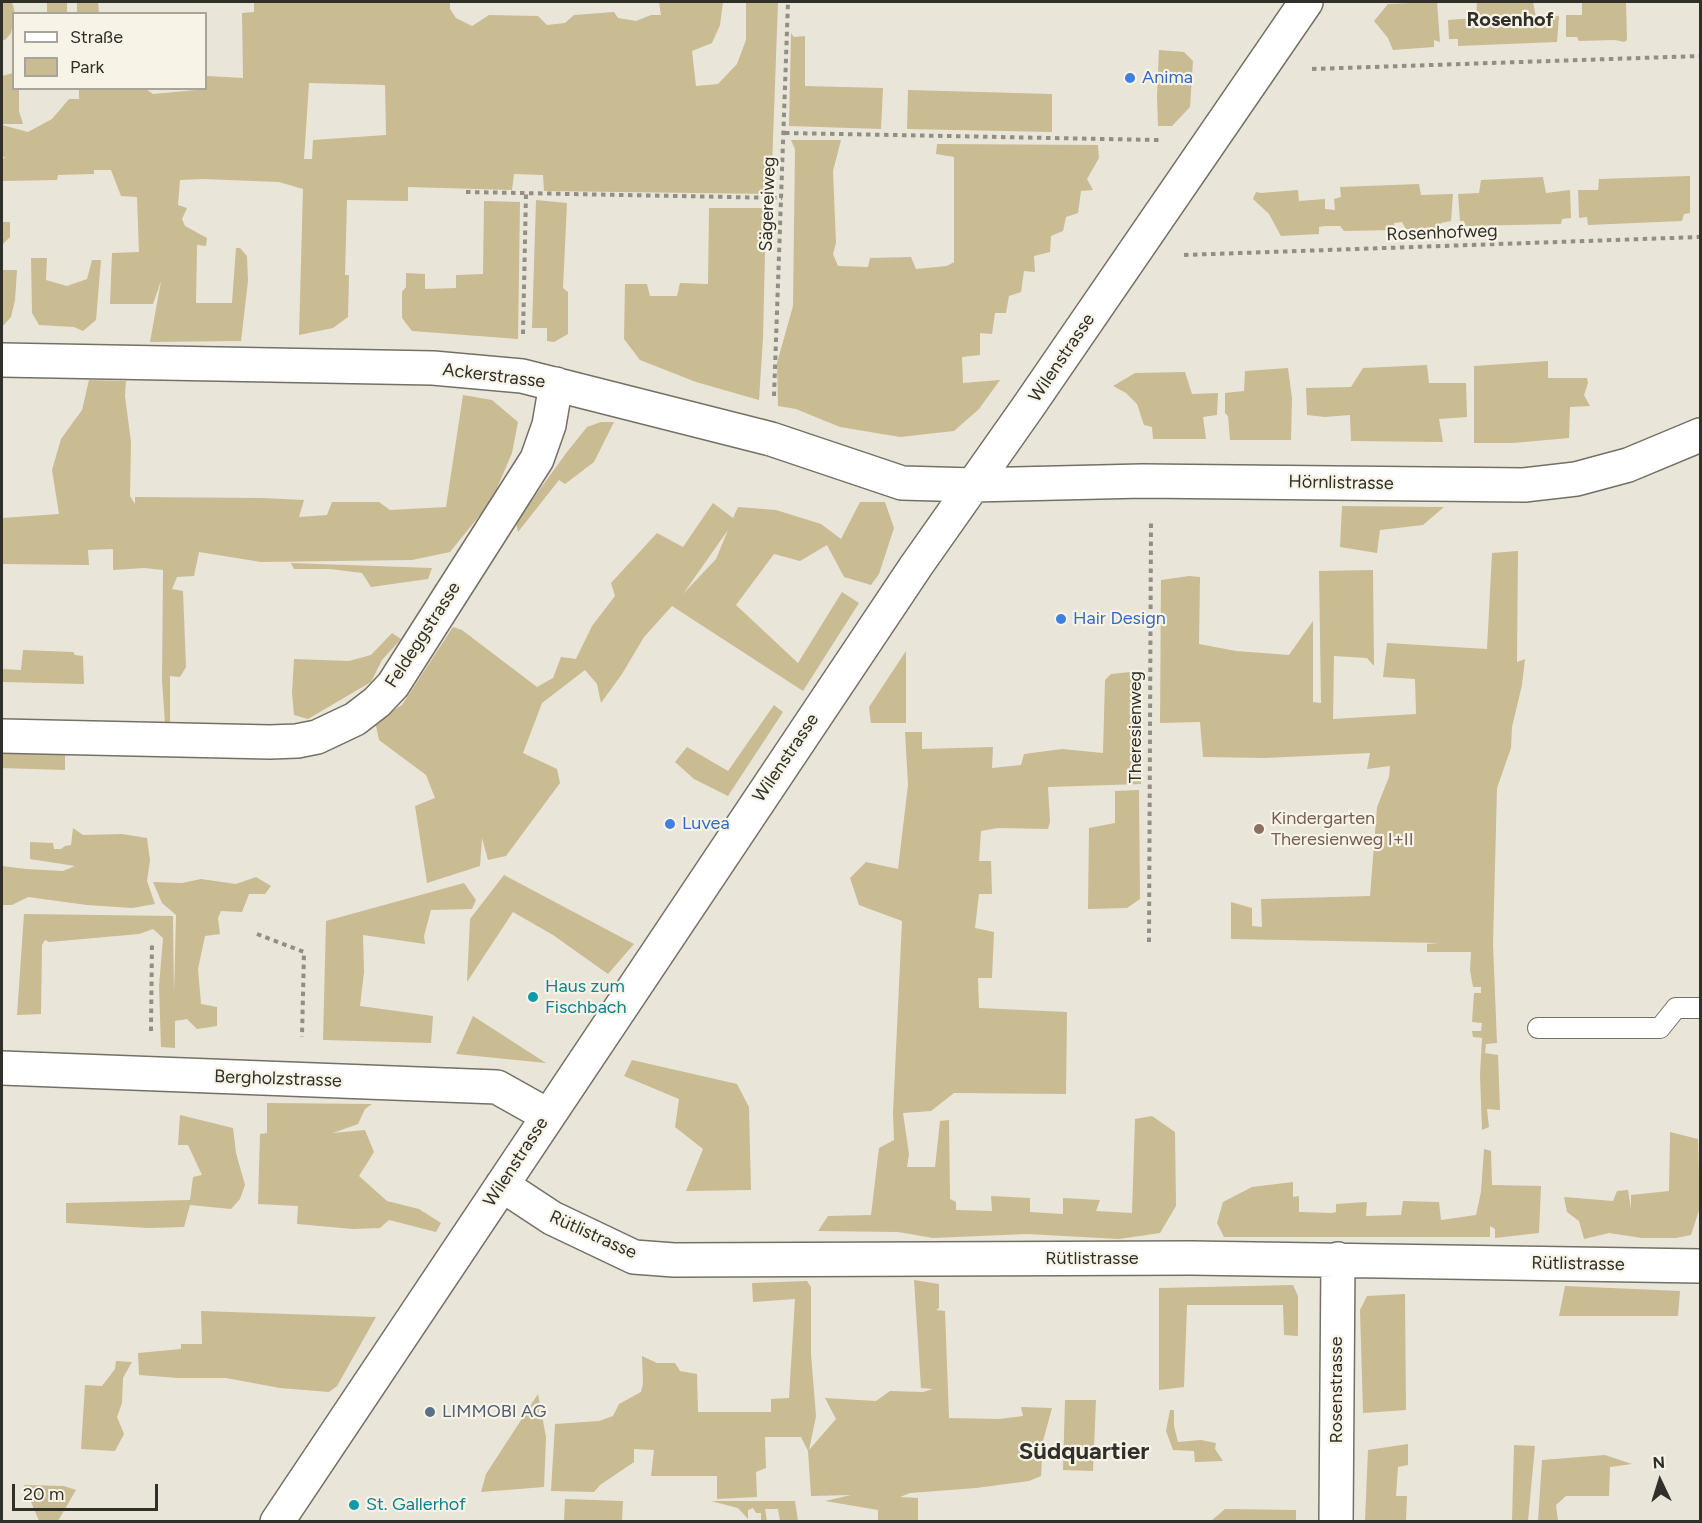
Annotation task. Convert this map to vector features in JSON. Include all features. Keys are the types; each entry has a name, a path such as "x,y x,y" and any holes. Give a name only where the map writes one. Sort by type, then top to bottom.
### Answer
{"street":[{"name":"Wilenstrasse","path":"277,1521 915,566 1306,2"},
{"name":"Ackerstrasse","path":"2,360 433,368 522,376 771,439 902,483 973,485"},
{"name":"Feldeggstrasse","path":"2,736 297,741 317,737 355,719 393,685 537,459 549,425 556,384"},
{"name":"Hörnlistrasse","path":"973,485 1142,482 1524,485 1576,479 1628,465 1701,435"},
{"name":"Bergholzstrasse","path":"2,1068 497,1087 547,1115"},
{"name":"Rütlistrasse","path":"502,1185 552,1218 634,1257 674,1260 1338,1260 1701,1266"},
{"name":"Rosenstrasse","path":"1336,1521 1338,1260"}],"lane":[{"path":"1538,1028 1660,1028 1676,1008 1701,1008"}],"path":[{"name":"Sägereiweg","path":"774,397 788,2"},
{"path":"1311,69 1701,56"},
{"path":"785,133 1163,140"},
{"path":"466,192 782,198"},
{"path":"523,335 526,194"},
{"name":"Rosenhofweg","path":"1184,255 1701,237"},
{"name":"Theresienweg","path":"1149,942 1150,513"},
{"path":"257,934 304,952 301,1080"},
{"path":"150,1074 152,941"}],"green space":[{"path":"2,2 12,2 15,12 12,12 11,33 2,41"},
{"path":"47,2 67,2 67,12 47,12"},
{"path":"77,2 98,2 99,12 77,12"},
{"path":"254,2 450,2 450,9 456,18 472,26 489,15 538,16 547,25 565,23 574,15 614,12 618,18 636,21 651,15 661,15 659,2 723,2 720,25 712,43 692,51 696,86 718,84 737,64 746,40 746,2 778,2 771,194 544,191 543,175 514,174 512,190 408,187 408,201 347,200 345,275 349,275 348,317 333,328 299,335 303,189 279,182 180,180 178,205 187,208 182,219 185,226 207,238 206,246 197,245 196,303 232,303 236,248 240,248 247,256 248,281 241,341 150,342 161,281 153,304 110,304 112,253 139,252 137,197 121,196 111,170 94,170 94,174 58,175 57,180 2,181 2,159 6,157 2,157 2,125 28,132 52,119 69,99 79,99 79,90 147,90 153,94 207,90 207,76 243,78 242,13 254,12","holes":["309,83 385,85 386,135 313,140 312,159 304,159"]},
{"path":"1437,2 1440,42 1434,40 1434,47 1393,50 1388,38 1374,21 1388,4"},
{"path":"1477,2 1533,2 1536,17 1559,16 1557,42 1458,46 1458,39 1449,39 1448,20 1476,18"},
{"path":"1582,2 1626,2 1627,40 1624,42 1579,41 1577,37 1566,37 1566,15 1582,15"},
{"path":"791,33 794,37 805,36 805,86 883,88 881,129 789,126"},
{"path":"1159,50 1184,52 1193,61 1190,107 1172,126 1158,126"},
{"path":"12,73 12,90 19,90 19,111 23,124 2,124 2,76"},
{"path":"908,90 1052,94 1052,132 907,129"},
{"path":"791,140 841,140 833,171 836,243 833,254 838,266 868,267 870,258 911,257 916,269 947,266 954,262 954,157 936,154 937,144 1098,145 1099,158 1087,179 1093,190 1081,191 1078,213 1066,217 1063,231 1051,236 1050,252 1034,256 1035,272 1024,271 1021,292 1009,296 1006,313 995,313 992,334 980,333 980,355 962,357 963,383 1000,380 979,409 954,431 900,437 840,427 796,409 778,406 777,363 793,306 795,149"},
{"path":"1690,176 1690,213 1684,214 1682,221 1588,225 1587,217 1579,218 1578,190 1598,190 1599,179"},
{"path":"1543,177 1546,193 1570,190 1571,218 1562,219 1561,224 1465,226 1464,221 1460,221 1458,194 1479,193 1481,180"},
{"path":"1419,184 1421,195 1453,194 1451,221 1441,223 1440,228 1406,229 1402,222 1394,223 1395,230 1344,231 1340,226 1325,226 1319,227 1319,234 1281,236 1269,214 1253,199 1256,192 1298,190 1299,201 1325,199 1325,209 1335,210 1334,199 1341,197 1340,187"},
{"path":"536,200 567,203 563,288 568,292 568,334 554,342 547,341 547,328 532,328"},
{"path":"484,201 520,202 518,339 412,331 402,318 402,292 406,287 406,273 425,274 425,289 456,288 456,275 483,274"},
{"path":"709,208 766,208 759,400 696,382 640,360 624,339 625,284 647,284 650,296 677,296 680,283 708,284"},
{"path":"2,222 10,222 10,237 2,245"},
{"path":"31,258 47,258 46,280 67,286 87,279 92,260 101,260 96,320 83,331 74,327 39,325 32,313"},
{"path":"2,270 17,270 15,300 11,317 2,327"},
{"path":"1548,361 1548,378 1587,378 1588,383 1584,395 1590,406 1570,407 1569,438 1513,443 1474,443 1474,366"},
{"path":"1427,365 1429,383 1466,383 1467,417 1439,419 1443,442 1351,441 1350,415 1325,417 1307,415 1306,388 1351,387 1363,368"},
{"path":"1288,368 1292,398 1291,440 1230,440 1228,416 1225,413 1225,393 1244,391 1245,371"},
{"path":"1185,372 1192,394 1218,393 1217,415 1203,417 1206,439 1153,439 1152,427 1144,425 1137,404 1126,393 1113,386 1135,373"},
{"path":"89,380 126,381 125,396 131,442 130,496 135,504 135,497 304,500 299,517 327,515 332,502 379,502 390,510 446,507 463,395 492,400 518,422 512,453 492,500 450,552 412,560 261,562 199,552 194,576 177,577 172,589 183,591 186,667 180,677 170,676 170,725 165,723 162,681 163,570 144,568 113,570 113,549 88,550 89,565 2,564 2,518 59,514 52,470 61,439 82,410"},
{"path":"601,422 614,422 594,462 565,484 559,480 518,532 516,522 567,452 587,427"},
{"path":"860,502 885,502 894,528 879,574 871,585 844,577 827,545 800,561 774,554 736,605 798,663 842,592 859,603 803,691 672,606 644,637 601,703 597,684 585,670 542,703 523,753 557,769 560,783 506,856 488,860 482,838 480,866 427,883 415,806 435,798 426,775 379,740 375,721 402,705 453,627 462,630 537,687 553,678 561,657 576,659 592,626 615,596 611,583 657,533 683,547 713,503 733,518 738,507 776,510 821,524 841,539","holes":["728,530 716,559 683,594"]},
{"path":"1342,506 1444,507 1423,525 1380,530 1377,553 1340,547"},
{"path":"1518,551 1517,662 1525,659 1522,685 1512,727 1511,748 1497,788 1493,944 1497,1043 1486,1044 1485,1053 1498,1055 1500,1110 1487,1109 1489,1127 1482,1130 1480,1075 1482,1038 1473,1037 1472,1031 1481,1031 1482,1023 1472,1022 1474,993 1481,993 1481,987 1473,987 1470,970 1471,952 1427,952 1427,944 1439,943 1231,939 1231,902 1252,908 1252,926 1262,927 1261,899 1370,896 1377,807 1389,777 1390,766 1367,769 1370,753 1265,758 1203,757 1200,722 1160,723 1161,580 1189,576 1200,577 1199,644 1236,651 1289,655 1313,621 1313,702 1321,703 1319,571 1373,570 1374,666 1367,658 1334,656 1333,719 1416,714 1415,679 1383,677 1387,643 1487,649 1492,553"},
{"path":"291,563 432,568 428,579 371,587 362,573 330,569 294,569"},
{"path":"392,633 401,639 382,660 371,682 308,719 294,715 292,693 294,659 349,661 371,655"},
{"path":"23,650 73,652 75,655 83,656 84,684 2,682 2,669 21,670"},
{"path":"906,651 906,723 871,723 869,707"},
{"path":"1140,671 1141,784 1048,787 1050,822 1048,829 998,828 981,831 979,861 991,861 992,894 979,894 975,928 994,932 992,978 978,978 979,1008 1067,1012 1066,1094 954,1093 931,1111 903,1113 909,1154 907,1167 935,1167 940,1121 949,1120 950,1199 956,1202 956,1210 992,1211 991,1196 1030,1198 1030,1212 1063,1214 1063,1198 1100,1200 1096,1211 1132,1213 1135,1119 1152,1116 1175,1132 1176,1206 1160,1233 1119,1239 1027,1234 933,1238 898,1232 818,1231 828,1216 871,1215 879,1148 894,1140 893,1113 902,921 859,905 850,878 866,862 898,869 908,785 905,732 922,732 922,749 993,747 992,768 1021,765 1024,754 1062,749 1103,753 1105,680 1111,674"},
{"path":"774,705 783,712 728,796 694,779 675,762 687,747 728,771"},
{"path":"65,753 65,770 2,768 2,754"},
{"path":"1139,790 1140,899 1127,908 1088,909 1089,828 1115,823 1115,791"},
{"path":"73,828 83,835 122,834 147,838 150,860 147,881 155,904 132,908 28,897 12,905 2,905 2,866 63,871 75,866 30,859 30,842 53,843 54,849 61,849 71,845"},
{"path":"504,875 634,944 608,974 553,935 513,912 467,982 470,919"},
{"path":"256,877 271,886 265,894 249,894 242,912 221,911 218,918 220,934 205,936 198,969 201,1004 217,1007 217,1026 197,1029 187,1019 175,1021 175,1048 161,1047 159,986 163,938 153,929 139,934 49,942 45,940 42,945 41,1014 17,1015 24,914 173,916 174,996 176,915 162,903 153,882 182,883 201,879 236,884"},
{"path":"464,883 476,900 472,909 431,910 424,936 425,944 363,935 364,972 360,1006 433,1016 431,1043 323,1040 326,921"},
{"path":"473,1016 546,1063 456,1054"},
{"path":"632,1060 737,1084 749,1107 751,1190 686,1191 703,1149 675,1127 679,1099 624,1076"},
{"path":"267,1103 372,1104 365,1109 358,1124 333,1133 365,1130 374,1152 359,1176 387,1201 419,1209 441,1223 436,1232 389,1220 380,1228 353,1229 297,1224 298,1206 258,1204 260,1134 267,1133"},
{"path":"180,1115 233,1128 236,1153 245,1185 240,1199 231,1209 190,1205 184,1227 148,1228 66,1223 66,1203 190,1200 193,1177 202,1175 188,1145 178,1145"},
{"path":"1670,1132 1698,1139 1700,1207 1691,1235 1676,1238 1642,1238 1609,1233 1584,1239 1579,1221 1567,1212 1564,1197 1613,1201 1617,1191 1628,1190 1631,1209 1631,1195 1669,1191"},
{"path":"1484,1149 1491,1151 1492,1185 1541,1186 1539,1233 1495,1238 1495,1229 1490,1226 1490,1237 1224,1237 1217,1223 1223,1202 1252,1187 1293,1182 1293,1197 1299,1196 1299,1212 1332,1213 1336,1212 1336,1204 1367,1202 1366,1216 1401,1215 1403,1201 1439,1202 1441,1220 1476,1215 1481,1192"},
{"path":"914,1280 939,1284 939,1308 936,1310 945,1311 949,1418 999,1419 1023,1416 1021,1407 1052,1408 1043,1441 1041,1476 1029,1481 976,1488 910,1493 900,1497 918,1498 918,1521 878,1521 878,1510 825,1501 851,1495 811,1496 808,1451 801,1437 765,1437 766,1468 756,1472 757,1497 717,1499 717,1476 651,1476 654,1450 634,1449 634,1462 600,1485 594,1492 551,1491 555,1424 599,1421 613,1416 619,1404 641,1392 642,1356 657,1363 675,1363 680,1371 697,1374 698,1412 771,1412 771,1399 789,1398 795,1299 753,1302 752,1283 807,1281 811,1287 811,1354 816,1416 809,1450 836,1419 825,1398 876,1401 890,1391 923,1392 933,1389 921,1388"},
{"path":"1293,1285 1298,1296 1298,1336 1284,1335 1283,1305 1187,1305 1184,1387 1159,1390 1159,1288"},
{"path":"1565,1286 1680,1291 1678,1316 1559,1316"},
{"path":"1405,1294 1406,1410 1363,1413 1360,1310 1367,1296"},
{"path":"201,1311 376,1317 337,1386 329,1392 280,1388 226,1378 139,1375 138,1353 181,1349 181,1344 202,1344"},
{"path":"116,1361 132,1362 123,1378 122,1403 117,1417 124,1434 115,1451 81,1449 85,1385 102,1386 115,1369"},
{"path":"538,1394 546,1437 544,1487 481,1492 486,1474"},
{"path":"1065,1400 1096,1400 1093,1471 1063,1470"},
{"path":"1170,1410 1174,1410 1174,1426 1178,1442 1201,1440 1216,1443 1215,1449 1223,1461 1195,1462 1194,1451 1173,1450 1166,1431"},
{"path":"1408,1444 1408,1465 1398,1467 1396,1496 1407,1496 1406,1521 1365,1521 1368,1450"},
{"path":"1514,1445 1535,1446 1528,1521 1512,1521"},
{"path":"1605,1455 1632,1464 1610,1467 1609,1496 1566,1496 1556,1505 1558,1521 1538,1521 1542,1460"},
{"path":"24,1485 64,1486 76,1490 58,1521 39,1521"},
{"path":"565,1499 623,1501 622,1521 564,1521"},
{"path":"711,1501 795,1501 798,1521 780,1521 778,1509 765,1509 767,1521 761,1521 761,1513 756,1513 753,1508 748,1510 748,1519 738,1508"},
{"path":"1225,1509 1296,1510 1296,1521 1211,1521"}],"place":[{"name":"Anima","path":"1130,78"},
{"name":"Hair Design","path":"1061,619"},
{"name":"Luvea","path":"670,824"},
{"name":"Kindergarten Theresienweg I+II","path":"1259,829"},
{"name":"Haus zum Fischbach","path":"533,997"},
{"name":"LIMMOBI AG","path":"430,1412"},
{"name":"St. Gallerhof","path":"354,1505"}],"district":[{"name":"Rosenhof","path":"1510,20"},
{"name":"Südquartier","path":"1084,1452"}]}
